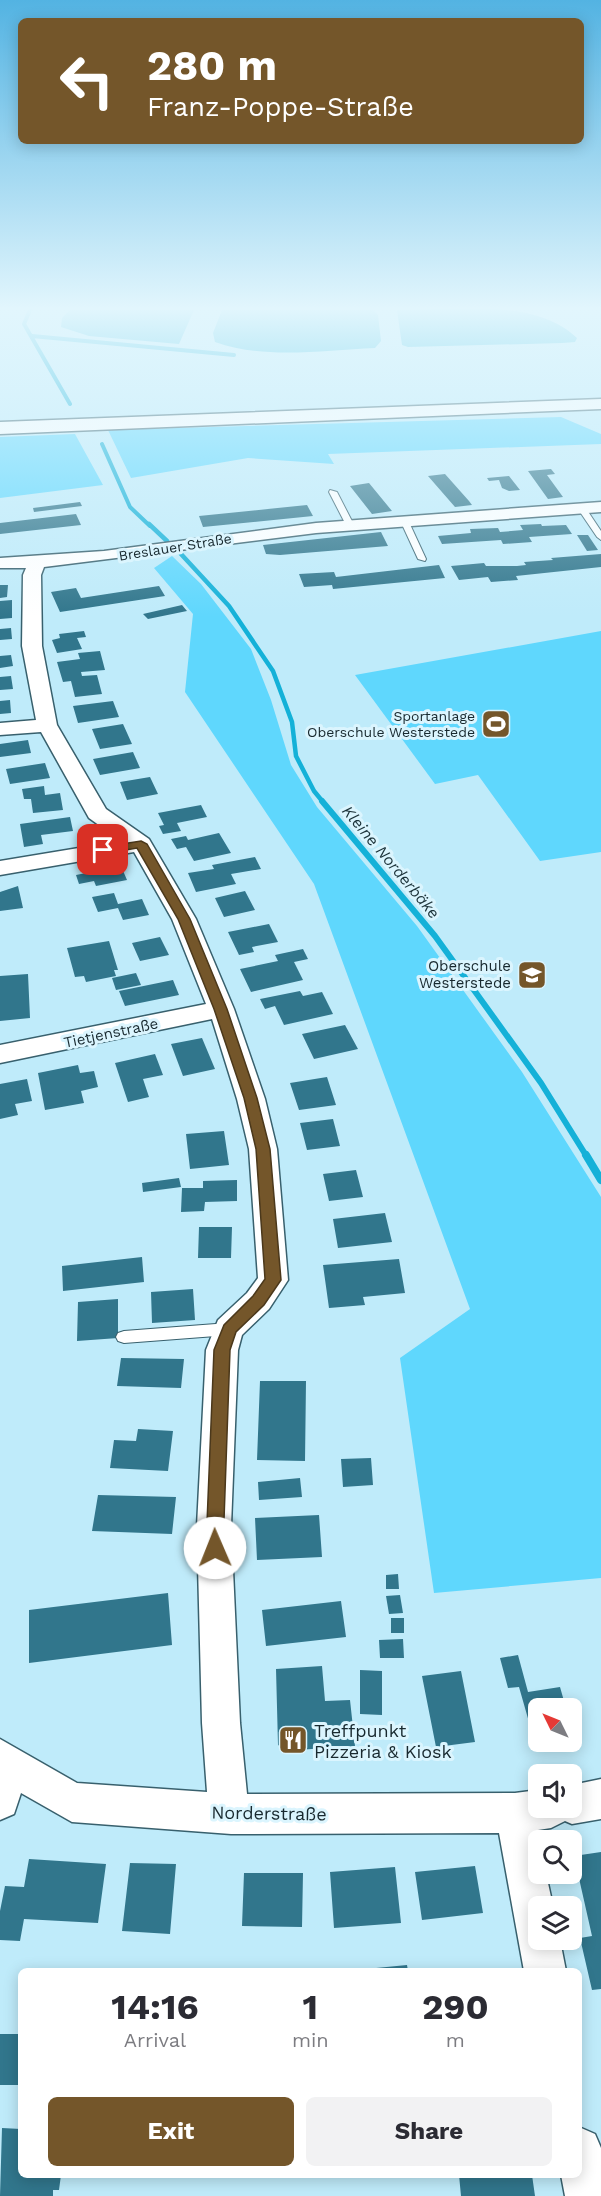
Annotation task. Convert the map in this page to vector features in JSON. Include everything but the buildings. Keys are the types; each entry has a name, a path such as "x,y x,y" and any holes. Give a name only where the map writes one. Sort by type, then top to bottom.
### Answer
{"highway":[{"path":"0,420 188,412"},
{"path":"0,428 389,412"}],"street":[{"name":"Breslauer Straße","path":"0,563 37,563 158,550 350,525 601,507"},
{"path":"37,563 32,575 32,646 46,725 97,813 141,844 184,919 221,1009 251,1098 263,1149 273,1254 273,1280 258,1301 229,1329 222,1350 214,1526 221,1723 226,1788 231,1814"},
{"path":"0,729 46,725"},
{"path":"0,868 141,844"},
{"name":"Tietjenstraße","path":"0,1054 221,1009"},
{"path":"0,1800 4,1760"},
{"name":"Norderstraße","path":"4,1760 72,1802 231,1814 528,1810"},
{"path":"582,1802 601,1799"},
{"path":"533,1818 537,1896"},
{"path":"541,1950 544,1968"},
{"path":"582,2165 588,2196"}],"lane":[{"path":"333,492 350,525"},
{"path":"581,508 601,537"},
{"path":"404,520 422,559"},
{"path":"124,1336 229,1329"}],"shaded area":[{"path":"561,417 601,434 601,444 328,454 334,464 248,458 131,478 108,430"},
{"path":"75,434 103,485 0,498 0,437"},
{"path":"172,556 201,584 251,649 271,700 291,765 317,807 417,926 522,1072 601,1197 601,1578 434,1593 400,1358 470,1309 314,884 185,692 193,614 154,568"},
{"name":"Sportanlage Oberschule Westerstede","path":"601,631 601,852 540,861 478,775 435,784 355,675"}],"waterway":[{"name":"Kleine Norderbäke","path":"102,444 130,507 150,526"},
{"name":"Kleine Norderbäke","path":"149,524 167,541"},
{"name":"Kleine Norderbäke","path":"181,554 229,606 273,671 292,722 296,756 314,791 323,802"},
{"name":"Kleine Norderbäke","path":"322,801 435,936 541,1083 587,1157"},
{"name":"Kleine Norderbäke","path":"586,1155 601,1180"}],"place":[{"name":"Sportanlage Oberschule Westerstede","path":"496,724"},
{"name":"Oberschule Westerstede","path":"532,975"},
{"name":"Treffpunkt Pizzeria & Kiosk","path":"293,1740"}],"route":[{"path":"103,850 141,844 184,919 221,1009 251,1098 263,1149 273,1254 273,1280 258,1301 229,1329 222,1350 215,1548"}]}
